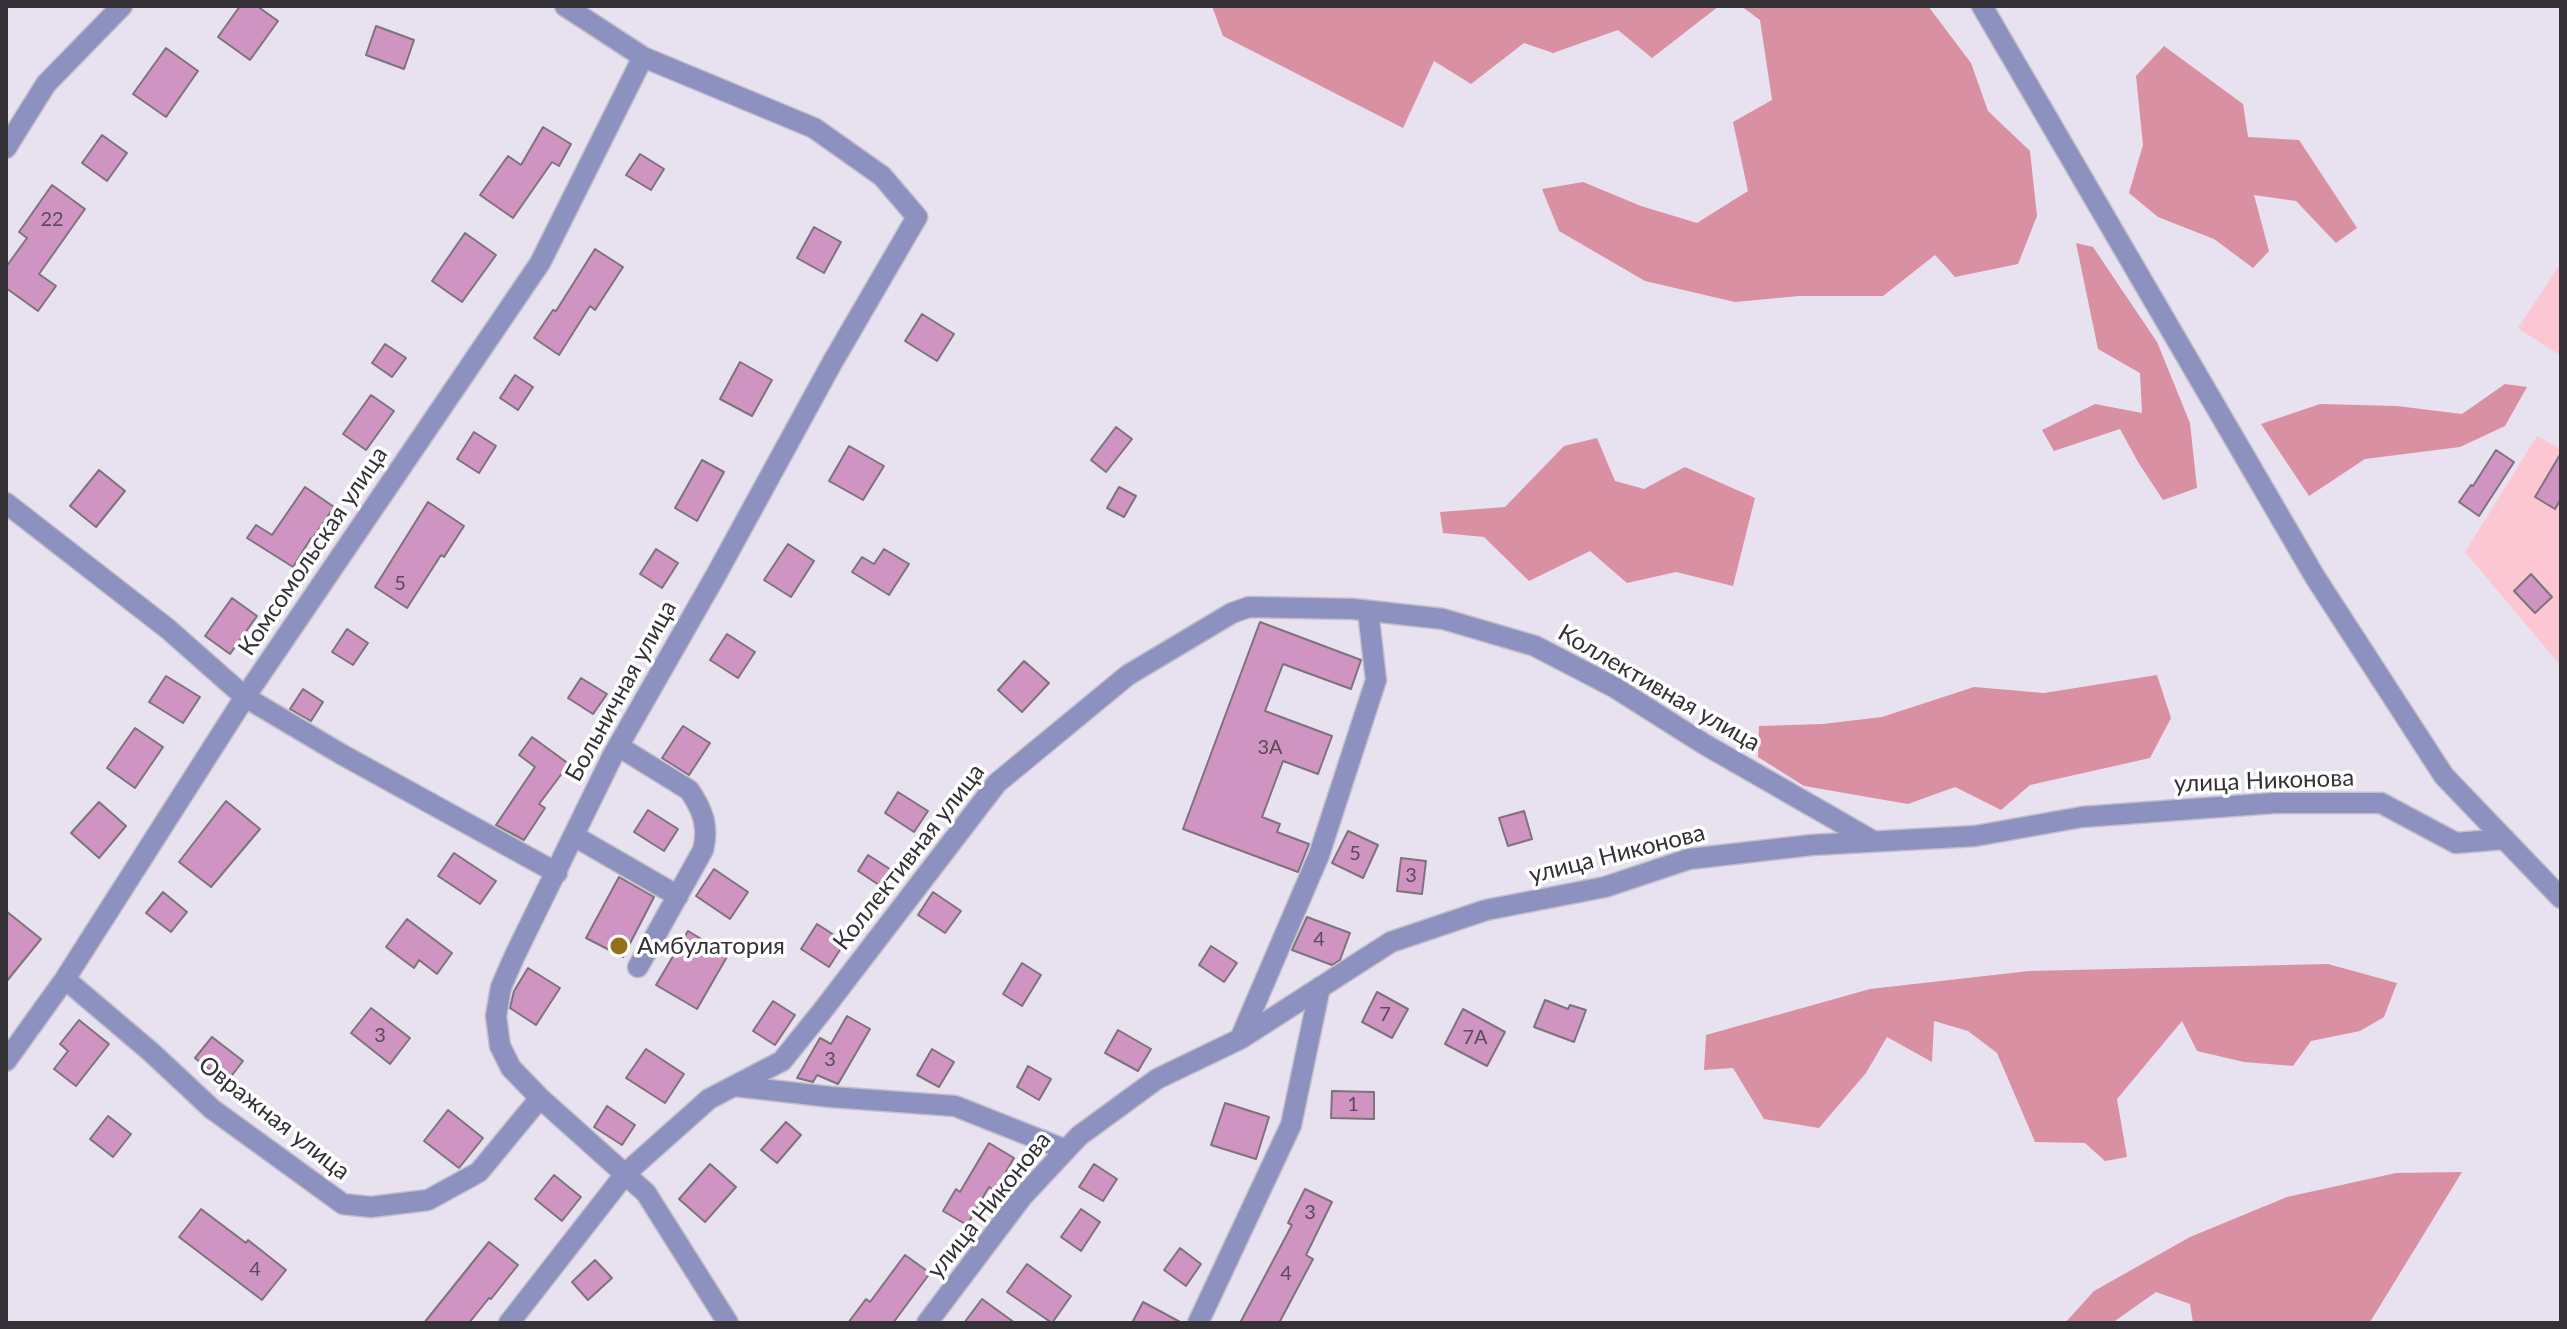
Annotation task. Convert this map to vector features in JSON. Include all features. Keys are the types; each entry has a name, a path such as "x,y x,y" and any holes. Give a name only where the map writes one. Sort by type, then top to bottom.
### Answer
{"street":[{"path":"6,148 46,84 122,6"},
{"path":"565,6 643,57"},
{"path":"1982,6 2315,577 2444,776 2561,898"},
{"name":"Больничная улица","path":"643,57 814,128 882,176 917,217 618,746 501,987 496,1016 500,1046 511,1068 646,1193 728,1323"},
{"name":"Комсомольская улица","path":"6,1061 65,979 245,697 540,263 643,57"},
{"path":"6,503 168,629 245,697 341,754 557,873"},
{"name":"Коллективная улица","path":"509,1323 626,1173 709,1099 782,1061 997,783 1128,675 1232,613 1249,607 1368,611 1443,619 1535,646 1614,687 1704,744 1874,842"},
{"path":"1240,1039 1319,855 1376,680 1368,611"},
{"path":"618,746 689,790 705,821 707,835 703,850 638,967"},
{"name":"улица Никонова","path":"927,1323 1022,1197 1079,1136 1157,1079 1240,1039 1391,942 1486,910 1605,887 1689,859 1812,845 1975,836 2082,817 2274,803 2381,803 2456,843 2505,839"},
{"path":"574,836 678,896"},
{"name":"Овражная улица","path":"65,979 212,1109 343,1204 371,1207 428,1200 479,1172 540,1098"},
{"path":"1198,1323 1291,1125 1320,987"},
{"path":"734,1086 955,1106 1066,1150"}],"shaded area":[{"path":"1212,6 1719,6 1652,58 1618,30 1553,53 1524,43 1471,84 1434,61 1403,128 1223,36"},
{"path":"1741,6 1928,6 1971,63 1988,111 2030,151 2037,216 2018,264 1955,277 1935,255 1883,296 1799,296 1735,302 1645,281 1559,231 1542,189 1583,182 1641,206 1697,223 1748,191 1733,122 1772,100 1760,20"},
{"path":"2164,46 2243,104 2248,137 2299,140 2357,228 2336,243 2296,201 2254,195 2269,251 2253,268 2214,239 2158,217 2129,193 2143,145 2136,76"},
{"path":"2076,243 2093,247 2157,342 2190,423 2197,488 2163,500 2120,429 2054,451 2042,430 2095,404 2142,413 2140,373 2098,349"},
{"path":"2561,263 2561,356 2518,328"},
{"path":"2505,384 2527,387 2505,426 2460,447 2365,459 2309,496 2261,424 2320,404 2397,406 2462,414"},
{"path":"2537,436 2561,449 2561,666 2465,552"},
{"path":"1597,438 1615,481 1644,489 1685,467 1755,498 1733,586 1676,572 1627,583 1590,551 1529,581 1484,537 1443,533 1440,512 1505,507 1564,446"},
{"path":"2157,675 2171,718 2150,758 2030,785 2001,810 1955,787 1908,804 1804,786 1758,757 1759,726 1823,724 1882,717 1974,687 2044,693"},
{"path":"2328,964 2397,983 2384,1017 2360,1031 2311,1041 2293,1066 2244,1062 2197,1051 2182,1021 2117,1099 2127,1157 2105,1161 2085,1143 2035,1142 1997,1053 1968,1031 1934,1021 1932,1062 1887,1037 1866,1073 1819,1128 1764,1119 1733,1068 1704,1070 1706,1035 1870,989 2029,971"},
{"path":"2462,1172 2370,1322 2193,1323 2190,1304 2156,1292 2112,1323 2065,1323 2094,1291 2190,1237 2287,1197 2396,1173"}],"building":[{"path":"240,6 257,6 278,21 250,60 218,37"},
{"path":"376,26 414,40 404,69 366,55"},
{"path":"166,48 198,71 166,117 133,94"},
{"path":"543,127 571,144 559,166 552,162 513,218 480,195 508,156 521,165"},
{"path":"102,135 127,153 107,181 82,163"},
{"path":"640,154 664,169 651,190 626,175"},
{"path":"52,185 85,209 39,274 56,286 38,311 6,288 6,267 27,238 19,232"},
{"path":"814,227 841,242 824,273 797,258"},
{"path":"465,233 496,255 462,302 432,281"},
{"path":"595,249 623,267 595,310 590,306 559,355 534,338 553,310 556,311"},
{"path":"922,314 954,334 937,361 905,341"},
{"path":"385,344 406,358 392,377 372,363"},
{"path":"740,362 772,380 752,416 720,399"},
{"path":"515,375 533,387 518,410 500,398"},
{"path":"371,395 394,411 366,450 343,434"},
{"path":"1116,427 1132,439 1106,472 1091,460"},
{"path":"474,432 496,446 479,473 457,459"},
{"path":"849,446 884,466 863,500 829,481"},
{"path":"2496,450 2514,462 2479,516 2459,502"},
{"path":"2561,453 2561,499 2555,509 2535,497"},
{"path":"702,460 724,472 697,521 675,508"},
{"path":"99,470 125,491 96,527 70,506"},
{"path":"305,487 334,507 293,567 247,538 256,525 272,535"},
{"path":"1119,487 1136,496 1124,517 1107,508"},
{"path":"428,502 464,526 407,608 375,587"},
{"path":"788,544 814,561 791,597 764,580"},
{"path":"656,549 678,563 662,588 640,574"},
{"path":"884,549 909,564 889,595 852,572 862,557 874,564"},
{"path":"2531,574 2552,597 2535,613 2514,591"},
{"path":"232,598 257,616 230,654 205,636"},
{"path":"1260,622 1361,660 1351,689 1283,664 1265,711 1332,736 1318,774 1283,761 1262,817 1280,824 1277,832 1309,844 1298,872 1183,829"},
{"path":"347,629 368,643 353,665 332,652"},
{"path":"727,634 755,652 738,678 710,660"},
{"path":"1024,661 1049,683 1022,712 998,690"},
{"path":"166,676 200,697 183,723 149,702"},
{"path":"581,678 607,694 593,714 568,698"},
{"path":"303,689 323,702 311,721 290,709"},
{"path":"683,726 710,743 689,775 662,758"},
{"path":"135,728 163,747 135,788 107,768"},
{"path":"532,737 569,764 539,804 545,808 524,840 496,825 535,767 519,755"},
{"path":"898,792 928,811 914,832 885,813"},
{"path":"226,801 260,829 211,887 179,862"},
{"path":"99,802 126,826 99,858 71,833"},
{"path":"648,810 678,829 664,851 634,832"},
{"path":"1524,811 1532,839 1508,846 1499,818"},
{"path":"1348,831 1378,845 1363,878 1332,863"},
{"path":"454,853 496,881 480,904 438,876"},
{"path":"868,855 893,871 882,887 858,871"},
{"path":"1401,858 1426,861 1422,894 1397,891"},
{"path":"714,869 748,892 730,919 696,896"},
{"path":"619,877 654,897 623,957 586,938"},
{"path":"163,892 187,912 171,932 146,913"},
{"path":"933,892 961,911 945,933 918,915"},
{"path":"6,911 41,939 6,982"},
{"path":"1307,917 1350,933 1340,960 1332,965 1292,950"},
{"path":"407,919 452,953 437,974 419,960 414,968 386,947"},
{"path":"817,924 845,942 829,967 801,949"},
{"path":"688,931 728,955 697,1009 656,985"},
{"path":"1211,946 1237,963 1224,982 1199,965"},
{"path":"1022,963 1041,975 1022,1006 1003,994"},
{"path":"528,968 560,988 536,1025 510,1008 514,991"},
{"path":"1377,992 1408,1009 1392,1038 1362,1022"},
{"path":"1545,1000 1568,1009 1570,1005 1586,1010 1574,1042 1534,1027"},
{"path":"773,1001 795,1015 775,1045 753,1031"},
{"path":"371,1008 410,1038 390,1064 351,1033"},
{"path":"1463,1009 1505,1032 1487,1066 1445,1044"},
{"path":"847,1016 870,1029 838,1084 817,1075 813,1082 797,1078 820,1038 831,1044"},
{"path":"79,1020 109,1044 76,1086 54,1069 68,1051 60,1044"},
{"path":"1118,1030 1151,1049 1138,1071 1105,1053"},
{"path":"212,1037 243,1061 226,1083 195,1058"},
{"path":"646,1049 684,1074 665,1103 626,1078"},
{"path":"932,1049 954,1062 939,1087 917,1075"},
{"path":"1028,1066 1051,1079 1039,1100 1017,1087"},
{"path":"1332,1091 1374,1092 1374,1119 1331,1118"},
{"path":"1225,1103 1269,1117 1256,1159 1211,1145"},
{"path":"607,1106 635,1125 622,1145 594,1127"},
{"path":"448,1110 483,1138 459,1168 424,1141"},
{"path":"108,1116 131,1134 113,1157 90,1139"},
{"path":"786,1122 801,1135 777,1163 761,1150"},
{"path":"989,1143 1014,1158 995,1191 989,1187 967,1225 943,1211 956,1189 960,1192"},
{"path":"710,1164 736,1187 705,1222 679,1199"},
{"path":"1094,1164 1117,1179 1103,1201 1079,1187"},
{"path":"554,1175 581,1197 562,1221 535,1199"},
{"path":"1305,1189 1332,1202 1306,1255 1313,1259 1279,1323 1240,1323 1292,1225 1288,1223"},
{"path":"201,1209 286,1270 262,1300 179,1237"},
{"path":"1081,1209 1100,1222 1081,1251 1061,1237"},
{"path":"489,1242 518,1265 491,1299 469,1323 424,1323"},
{"path":"1180,1248 1201,1264 1186,1286 1164,1270"},
{"path":"905,1255 930,1273 893,1323 848,1323 866,1299 870,1302"},
{"path":"595,1260 612,1278 588,1300 572,1282"},
{"path":"1027,1264 1071,1296 1052,1323 1007,1292"},
{"path":"982,1299 1015,1323 964,1323"},
{"path":"1143,1302 1182,1323 1132,1323"}],"place":[{"name":"Амбулатория","path":"619,946"}]}
